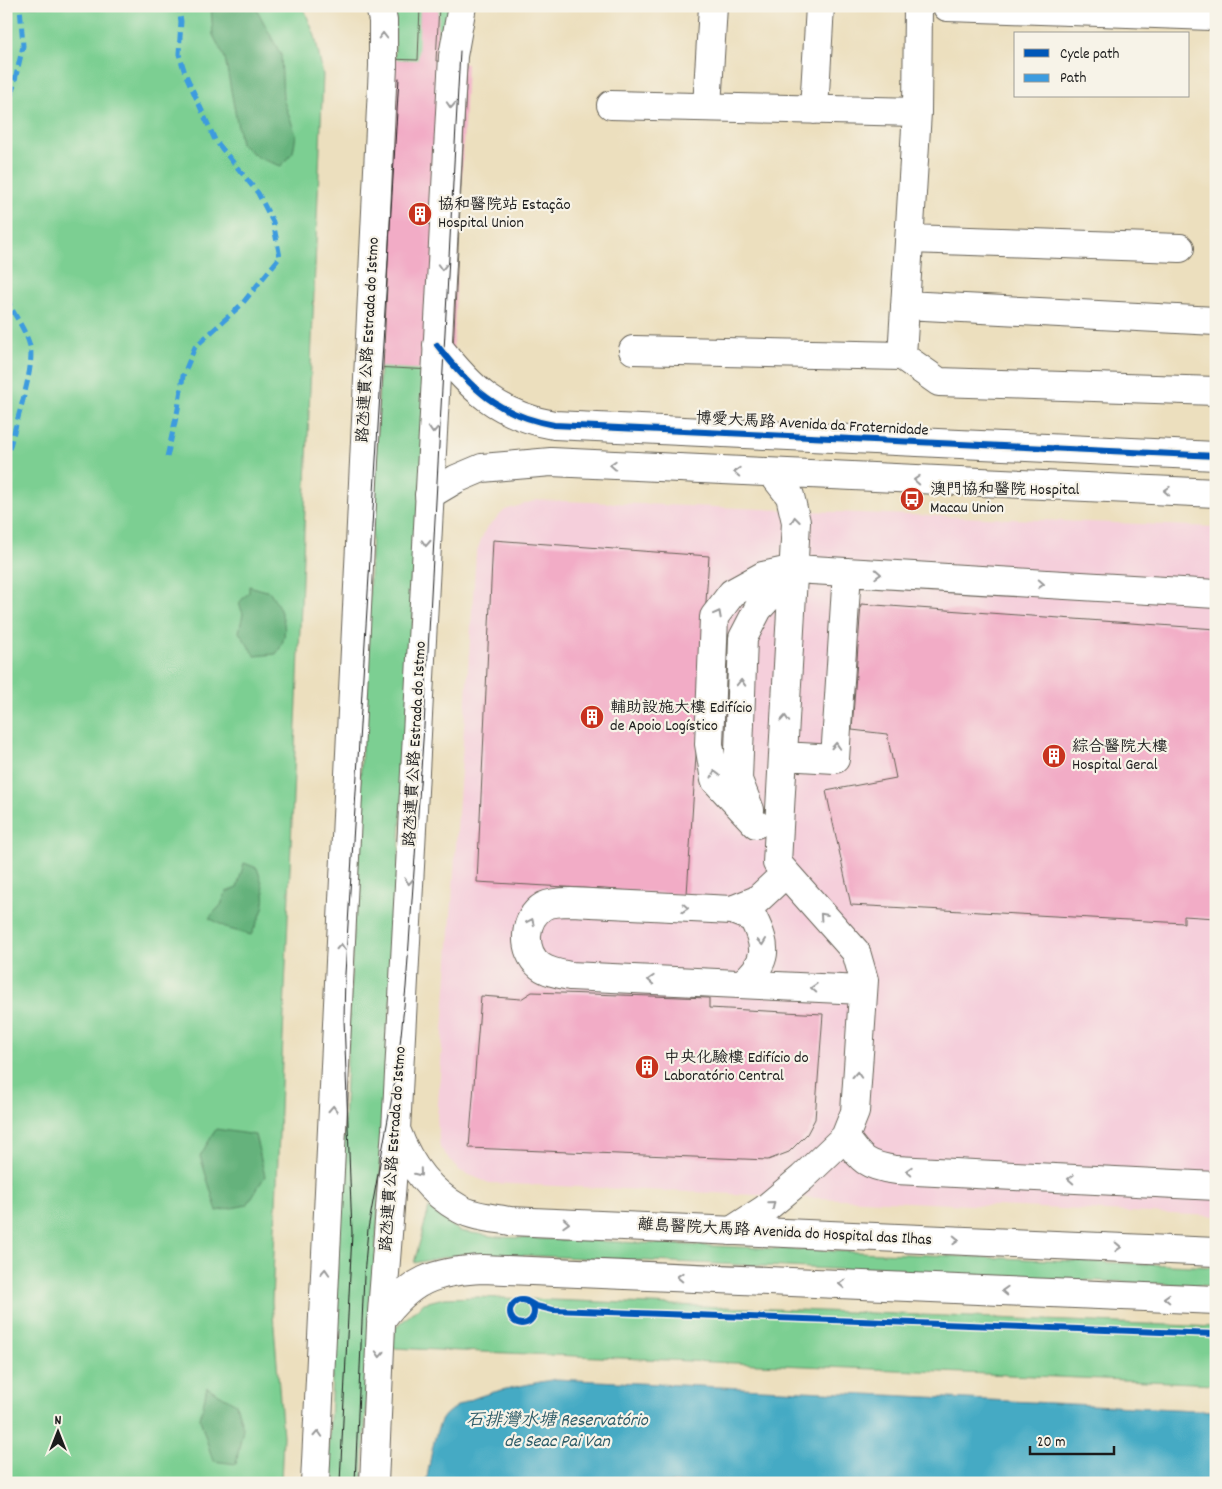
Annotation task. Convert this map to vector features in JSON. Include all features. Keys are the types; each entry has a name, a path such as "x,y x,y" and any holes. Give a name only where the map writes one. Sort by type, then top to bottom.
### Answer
{"main road":[{"name":"路氹連貫公路 Estrada do Istmo","path":"315,1483 382,66 380,6"},
{"name":"路氹連貫公路 Estrada do Istmo","path":"374,1483 381,1320 396,1130 454,56 462,6"},
{"path":"707,108 713,6"},
{"path":"814,110 820,6"},
{"path":"902,356 917,112 918,6"},
{"path":"948,7 1100,9 1211,16"},
{"path":"611,105 917,112"},
{"path":"909,239 1180,248"},
{"path":"905,305 1216,321"},
{"name":"博愛大馬路 Avenida da Fraternidade","path":"438,345 456,369 499,407 524,419 554,425 1216,456"},
{"path":"633,350 902,356 939,382 1216,391"},
{"path":"429,495 456,478 482,468 551,462 1216,493"},
{"path":"732,910 757,900 781,868 783,756 795,569 796,522 790,496 772,473"},
{"path":"795,569 1216,594"},
{"path":"731,1231 765,1209 802,1178 844,1137 855,1112 864,980 856,952 781,868 756,824 738,780 743,638 758,609 795,569"},
{"path":"783,756 836,759 847,572"},
{"path":"742,984 756,972 763,961 763,938 753,918 732,910 555,903 545,905 535,914 527,931 530,954 540,966 570,976 862,990"},
{"name":"離島醫院大馬路 Avenida do Hospital das Ilhas","path":"396,1130 405,1152 435,1191 461,1210 510,1220 1216,1252"},
{"path":"844,1137 858,1156 875,1168 1216,1186"},
{"path":"381,1320 395,1301 411,1286 434,1275 460,1270 483,1269 1216,1300"}],"shaded area":[{"path":"537,500 1216,527 1216,1216 489,1183 460,1171 440,1148 437,1119 476,553 485,530 505,510"}],"green space":[{"path":"6,6 303,6 315,36 323,75 272,1302 283,1436 281,1483 6,1483"},
{"path":"211,6 255,6 281,55 283,99 296,135 293,152 281,166 259,158 241,144 225,58 213,35"},
{"path":"395,6 454,6 447,41 362,1483 327,1483 395,45"},
{"path":"249,586 270,592 279,607 285,630 281,646 276,654 255,656 239,632 243,614 239,603 249,592"},
{"path":"244,863 257,868 264,896 263,909 251,935 229,929 209,918 221,905 226,892 237,888"},
{"path":"216,1129 255,1135 265,1176 247,1205 217,1211 200,1156"},
{"path":"429,1208 459,1231 498,1237 1216,1267 1216,1286 492,1254 462,1254 414,1263"},
{"path":"477,1297 1216,1327 1216,1384 392,1348 395,1328 424,1303 444,1298"},
{"path":"207,1387 236,1404 243,1428 236,1464 213,1461 200,1419"}],"water":[{"name":"石排灣水塘 Reservatório de Seac Pai Van","path":"556,1379 1216,1411 1216,1483 426,1483 439,1425 451,1410 463,1403 494,1392"}],"building":[{"name":"協和醫院站 Estação Hospital Union","path":"420,6 439,6 436,61 467,64 452,371 373,367 389,59 418,60"},
{"name":"輔助設施大樓 Edifício de Apoio Logístico","path":"493,540 709,556 687,894 477,882"},
{"name":"綜合醫院大樓 Hospital Geral","path":"861,604 1216,629 1216,918 1184,916 1184,923 851,905 826,791 896,778 887,734 852,730"},
{"name":"中央化驗樓 Edifício do Laboratório Central","path":"532,992 709,998 709,1008 823,1014 815,1119 807,1134 789,1152 768,1160 469,1148 481,996 521,999"}],"tram line":[{"path":"355,1483 364,1276 368,1229 398,1064 406,987 424,726 460,51"},
{"path":"340,1483 352,1233 344,1019 345,974 399,78"}],"marked path":[{"path":"6,155 11,97 23,46 20,6"},
{"path":"167,457 183,376 195,347 242,304 280,257 273,222 258,193 215,140 185,73 179,54 181,21 178,6"},
{"path":"6,297 28,339 31,357 26,386 6,463"}],"cycle path":[{"path":"437,345 462,375 487,398 517,414 554,425 1216,456"},
{"path":"522,1300 531,1303 534,1312 531,1321 522,1324 513,1321 510,1312 513,1303 522,1300"},
{"path":"529,1302 536,1306 553,1310 1216,1334"}],"place":[{"name":"協和醫院站 Estação Hospital Union","path":"420,214"},
{"name":"澳門協和醫院 Hospital Macau Union","path":"912,499"},
{"name":"輔助設施大樓 Edifício de Apoio Logístico","path":"592,717"},
{"name":"綜合醫院大樓 Hospital Geral","path":"1054,756"},
{"name":"中央化驗樓 Edifício do Laboratório Central","path":"647,1067"}]}
